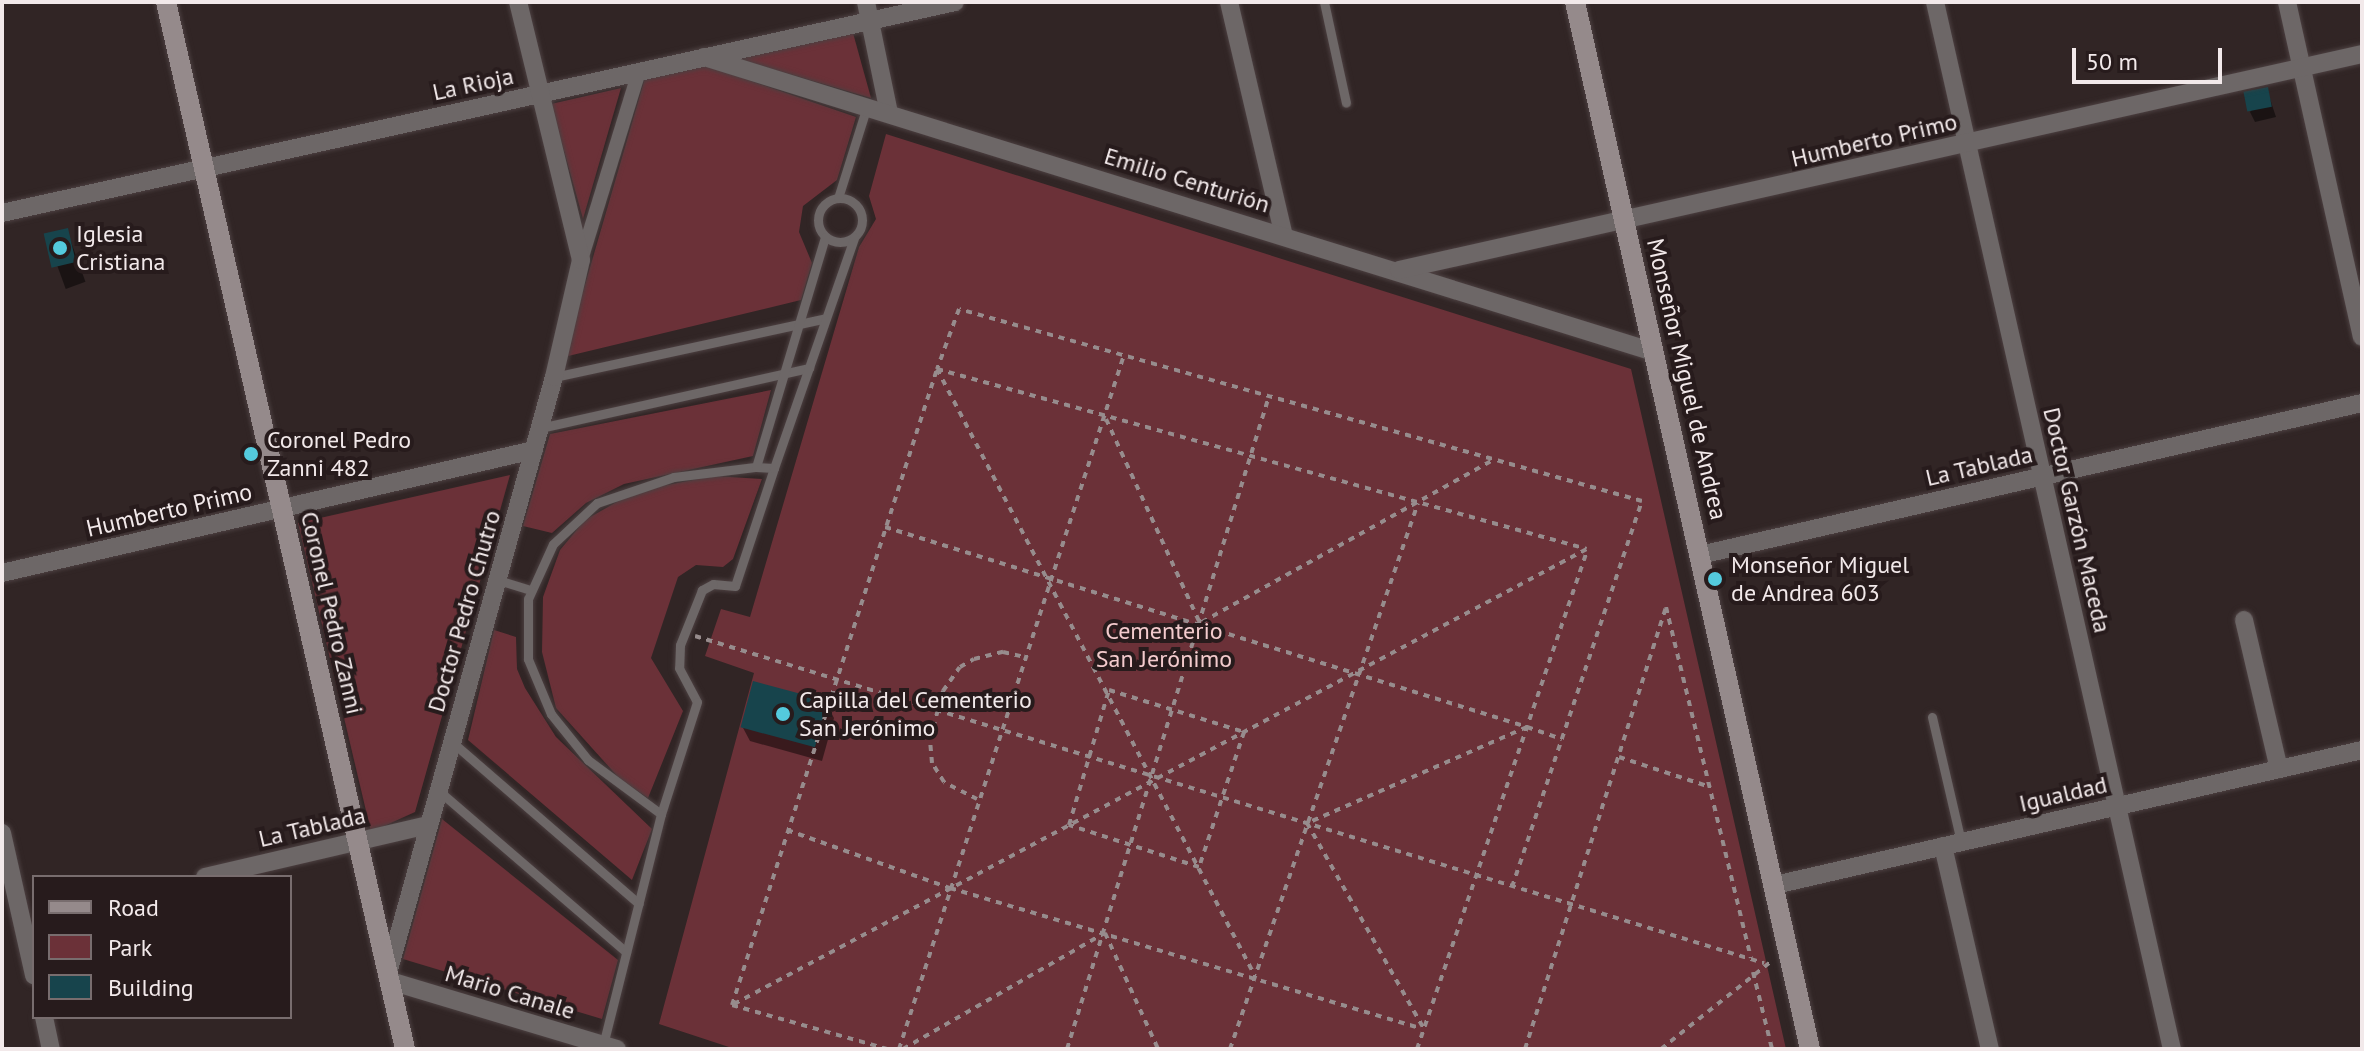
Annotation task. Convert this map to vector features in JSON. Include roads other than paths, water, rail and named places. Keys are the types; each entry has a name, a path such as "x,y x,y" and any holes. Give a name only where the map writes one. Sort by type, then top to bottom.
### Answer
{"main road":[{"name":"Coronel Pedro Zanni","path":"166,2 405,1049"},
{"name":"Monseñor Miguel de Andrea","path":"1575,2 1810,1049"}],"street":[{"name":"Doctor Pedro Chutro","path":"518,2 581,260"},
{"name":"La Rioja","path":"2,213 704,57 868,11 955,2"},
{"path":"1229,2 1284,236"},
{"name":"Doctor Garzón Maceda","path":"1935,2 2172,1049"},
{"path":"2287,2 2362,337"},
{"path":"868,11 889,113"},
{"name":"Humberto Primo","path":"1397,271 2362,54"},
{"name":"Emilio Centurión","path":"704,57 1654,352"},
{"name":"Doctor Pedro Chutro","path":"389,977 554,377 581,260 639,72"},
{"name":"La Tablada","path":"1700,555 2362,403"},
{"name":"Humberto Primo","path":"2,573 534,450"},
{"path":"2244,620 2279,769"},
{"name":"Igualdad","path":"1775,885 2362,750"},
{"name":"La Tablada","path":"214,875 429,825"},
{"path":"2,833 28,919 32,956"},
{"path":"1952,844 1990,1049"},
{"path":"2,925 28,919"},
{"name":"Mario Canale","path":"389,977 610,1047"},
{"path":"44,1019 51,1049"}],"lane":[{"path":"1324,2 1346,103"},
{"path":"838,198 866,109"},
{"path":"610,1047 626,952 661,814 697,702 679,668 683,633 702,590 713,584 735,586 854,238 862,226 861,211 852,201 838,198 824,204 818,217 825,237 756,467"},
{"path":"825,237 839,243 854,238"},
{"path":"554,377 826,318"},
{"path":"540,428 784,377 809,368"},
{"path":"661,814 588,760 551,714 528,659 525,629 531,590 553,544 597,503 663,479 756,467 774,468"},
{"path":"498,580 531,590"},
{"path":"1932,717 1952,844"},
{"path":"452,742 639,904"},
{"path":"439,791 626,952"}],"place":[{"name":"Iglesia Cristiana","path":"60,248"},
{"name":"Coronel Pedro Zanni 482","path":"251,454"},
{"name":"Monseñor Miguel de Andrea 603","path":"1715,579"},
{"name":"Capilla del Cementerio San Jerónimo","path":"783,714"}],"park label":[{"name":"Cementerio San Jerónimo","path":"1164,645"}]}
